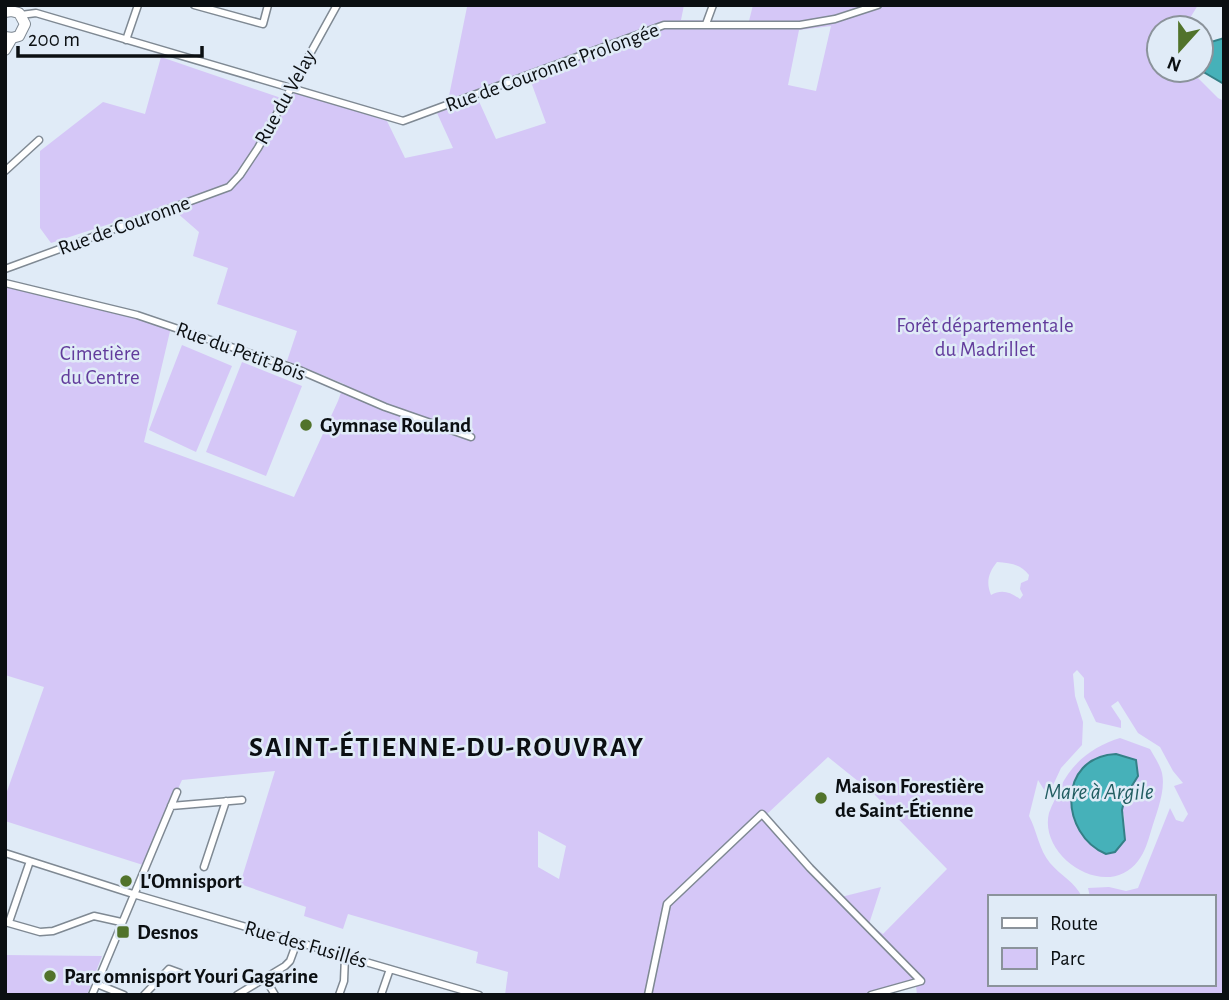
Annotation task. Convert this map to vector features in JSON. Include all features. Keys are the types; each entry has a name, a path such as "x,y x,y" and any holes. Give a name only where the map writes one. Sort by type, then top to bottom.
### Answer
{"main road":[{"path":"5,50 9,38 22,33 13,11"}],"street":[{"path":"126,40 138,5"},
{"path":"194,5 263,24 268,5"},
{"name":"Rue du Velay","path":"229,187 240,175 292,90 321,30 337,5"},
{"path":"706,24 713,5"},
{"name":"Rue de Couronne Prolongée","path":"292,90 403,121 664,25 800,25 835,19 878,5"},
{"path":"13,11 38,15 292,90"},
{"path":"5,171 39,140"},
{"name":"Rue de Couronne","path":"5,269 229,187"},
{"path":"5,260 18,263"},
{"name":"Rue du Petit Bois","path":"5,283 138,315 299,370 361,398 471,437"},
{"path":"92,995 177,792"},
{"path":"171,806 242,800"},
{"path":"204,867 226,801"},
{"path":"648,995 667,904 762,814 810,868 920,981 871,995"},
{"name":"Rue des Fusillés","path":"5,853 133,894 479,995"},
{"path":"30,861 7,922 40,932 53,931 94,916 121,922"},
{"path":"237,995 290,961 297,942"},
{"path":"339,995 344,981 345,956"},
{"path":"144,995 169,969 180,973"},
{"path":"381,995 390,969"},
{"path":"265,978 275,995"},
{"path":"97,984 124,995"}],"green space":[{"name":"Forêt départementale du Madrillet","path":"463,5 684,5 681,20 749,21 753,5 1198,5 1193,14 1145,14 1145,84 1204,84 1224,101 1224,995 917,995 916,986 883,995 505,995 508,972 476,963 478,952 348,914 343,929 304,916 306,907 240,884 275,771 182,780 143,865 5,821 5,797 44,687 5,675 5,285 137,316 171,327 144,442 294,497 344,384 287,361 297,331 217,304 228,268 193,256 199,232 168,205 51,243 40,228 40,151 103,102 145,114 161,57 290,101 295,92 387,121 405,158 453,148 437,113 477,97 496,139 546,123 527,71 448,101 467,7","holes":["831,26 816,91 788,85 799,30","997,562 1019,566 1029,575 1028,580 1021,583 1023,595 1020,599 1006,592 991,595 988,582 994,566","1077,670 1084,678 1084,697 1096,722 1121,728 1121,721 1111,706 1118,701 1138,733 1160,747 1183,783 1174,786 1188,814 1183,822 1176,820 1170,808 1138,888 1126,891 1109,887 1088,888 1090,895 1215,895 1215,986 988,986 988,895 1081,895 1046,858 1029,816 1038,780 1048,796 1061,768 1082,745 1083,722 1075,696 1073,674","828,757 874,794 947,869 883,934 869,924 881,887 841,897 767,814","538,831 566,846 559,879 538,867"]},
{"path":"182,345 232,366 196,452 149,430"},
{"path":"242,362 302,386 266,476 206,452"},
{"path":"1120,738 1150,749 1160,767 1163,787 1143,854 1125,873 1109,877 1078,869 1064,858 1054,845 1048,829 1050,810 1071,770 1093,750","holes":["1116,754 1135,760 1133,788 1125,797 1122,811 1125,840 1106,854 1087,839 1078,824 1070,800"]},
{"name":"Parc omnisport Youri Gagarine","path":"5,955 102,956 87,995 5,995"}],"water":[{"path":"1224,38 1224,84 1215,79 1215,41"},
{"name":"Mare à Argile","path":"1116,754 1136,760 1138,776 1125,797 1122,810 1125,840 1115,852 1106,854 1091,844 1080,831 1073,815 1071,798 1074,782 1083,768 1096,758"}],"place":[{"name":"Gymnase Rouland","path":"306,425"},
{"name":"Maison Forestière de Saint-Étienne","path":"821,798"},
{"name":"L'Omnisport","path":"126,881"},
{"name":"Desnos","path":"123,932"},
{"name":"Parc omnisport Youri Gagarine","path":"50,976"}],"district":[{"name":"SAINT-ÉTIENNE-DU-ROUVRAY","path":"447,746"}],"park label":[{"name":"Cimetière du Centre","path":"100,365"}]}
